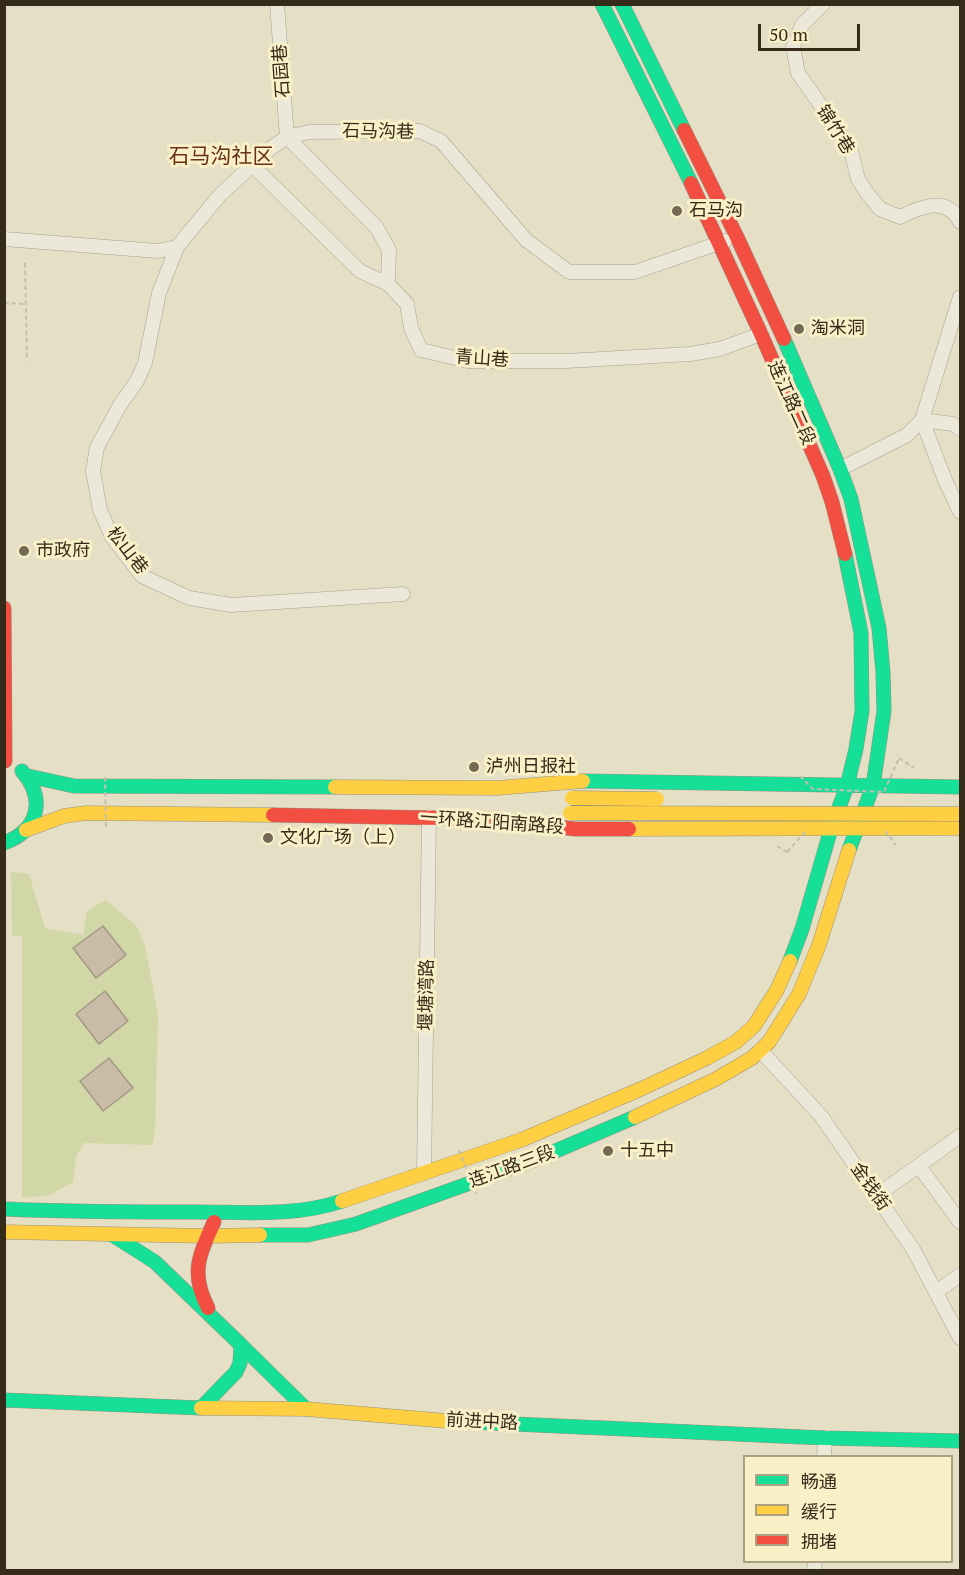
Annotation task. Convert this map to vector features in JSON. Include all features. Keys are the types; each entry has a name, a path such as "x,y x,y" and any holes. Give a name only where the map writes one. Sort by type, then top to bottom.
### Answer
{"main road":[{"name":"连江路二段","path":"602,4 719,243 761,334 832,502 861,633 862,711 847,786 831,829"},
{"name":"连江路二段","path":"622,4 779,328 851,499 879,628 884,711 873,786 856,829"},
{"path":"4,608 5,761"},
{"name":"一环路江阳南路段","path":"5,761 18,766 28,776 86,787 497,788 581,781 873,786 960,791"},
{"path":"27,831 37,809 37,797 28,776"},
{"path":"777,784 787,790 792,797 794,808 790,823 783,830"},
{"path":"497,788 572,798 666,799"},
{"path":"925,801 960,791"},
{"path":"960,791 946,796 944,804 947,820 960,828"},
{"path":"831,800 878,800"},
{"name":"一环路江阳南路段","path":"4,843 64,816 86,813 497,819 575,829 960,828"},
{"path":"497,819 570,813 960,814"},
{"name":"连江路三段","path":"4,1209 218,1212 307,1210 324,1207 521,1140 641,1089 736,1042 754,1026 777,990 790,962 831,829"},
{"name":"连江路三段","path":"4,1232 208,1236 308,1235 356,1224 537,1159 716,1079 752,1058 769,1042 799,994 824,928 856,829"},
{"path":"212,1316 199,1288 197,1263 218,1212"},
{"path":"108,1233 155,1262 306,1409"},
{"path":"201,1408 236,1372 240,1363 241,1346"},
{"name":"前进中路","path":"4,1400 201,1408 306,1409 476,1423 825,1438 960,1441"}],"street":[{"name":"石园巷","path":"277,4 287,137"},
{"name":"锦竹巷","path":"823,4 802,25 793,47 798,73 850,147 858,179 880,209 900,217 930,204 948,208 958,216 960,222"},
{"name":"石马沟巷","path":"177,248 220,195 271,148 287,137 309,132 420,131 441,141 526,240 569,272 635,272 736,236"},
{"path":"287,137 377,228 389,250 388,284"},
{"name":"青山巷","path":"252,165 360,271 388,284 407,304 411,328 421,350 468,361 567,361 690,354 720,349 761,334"},
{"path":"4,239 158,251 177,248"},
{"name":"松山巷","path":"177,248 159,293 145,363 137,381 120,405 97,447 93,471 100,510 112,537 142,576 189,598 231,605 404,594"},
{"path":"840,469 908,435 922,420 960,297"},
{"path":"922,420 953,424 960,429"},
{"path":"922,420 960,512"},
{"name":"堰塘湾路","path":"424,1173 429,817"},
{"name":"金钱街","path":"760,1050 821,1116 913,1250 960,1338"},
{"path":"876,1196 960,1136"},
{"path":"919,1166 960,1222"},
{"path":"936,1292 960,1275"},
{"path":"824,1455 825,1438"}],"path":[{"path":"25,263 27,361"},
{"path":"4,303 26,304"},
{"path":"800,776 813,789 884,792 898,758 914,768"},
{"path":"105,777 106,829"},
{"path":"459,1150 476,1194"}],"green space":[{"path":"11,872 29,874 45,928 83,935 87,911 105,900 136,925 145,946 158,1014 155,1132 152,1145 84,1143 76,1156 73,1182 50,1195 22,1198 22,936 12,936"}],"building":[{"path":"103,926 126,955 96,978 73,948"},
{"path":"105,991 128,1021 99,1044 76,1014"},
{"path":"109,1058 133,1088 103,1111 80,1081"}],"traffic: fast":[{"path":"602,4 691,183"},
{"path":"622,4 684,130"},
{"path":"784,339 851,499 879,628 884,711 873,786 849,850"},
{"path":"790,961 802,929 831,829 847,786 862,711 861,633 845,554"},
{"path":"4,843 25,830 35,813 34,792 22,771"},
{"path":"28,776 74,786 335,787"},
{"path":"583,781 960,787"},
{"path":"260,1235 308,1235 356,1224 537,1159 635,1117"},
{"path":"4,1209 100,1212 288,1212 342,1201"},
{"path":"4,1400 201,1408 236,1372 240,1363 241,1345 155,1262 111,1234"},
{"path":"241,1345 306,1409"},
{"path":"447,1421 825,1438 960,1441"}],"traffic: slow":[{"path":"335,787 497,788 583,781"},
{"path":"572,798 657,799"},
{"path":"26,830 64,816 86,813 273,815"},
{"path":"570,813 960,814"},
{"path":"629,829 960,828"},
{"path":"635,1117 716,1079 752,1058 769,1042 799,994 819,945 849,850"},
{"path":"342,1201 521,1140 707,1058 736,1042 754,1026 777,990 790,961"},
{"path":"4,1232 260,1235"},
{"path":"201,1408 306,1409 447,1421"}],"traffic: jam":[{"path":"684,130 784,339"},
{"path":"691,183 823,476 845,554"},
{"path":"4,608 5,761"},
{"path":"273,815 497,819 575,829 629,829"},
{"path":"208,1308 202,1296 198,1274 204,1245 214,1222"}],"place":[{"name":"石马沟","path":"677,211"},
{"name":"淘米洞","path":"799,329"},
{"name":"市政府","path":"24,551"},
{"name":"泸州日报社","path":"474,767"},
{"name":"文化广场（上）","path":"268,838"},
{"name":"十五中","path":"608,1151"}],"district":[{"name":"石马沟社区","path":"221,157"}]}
